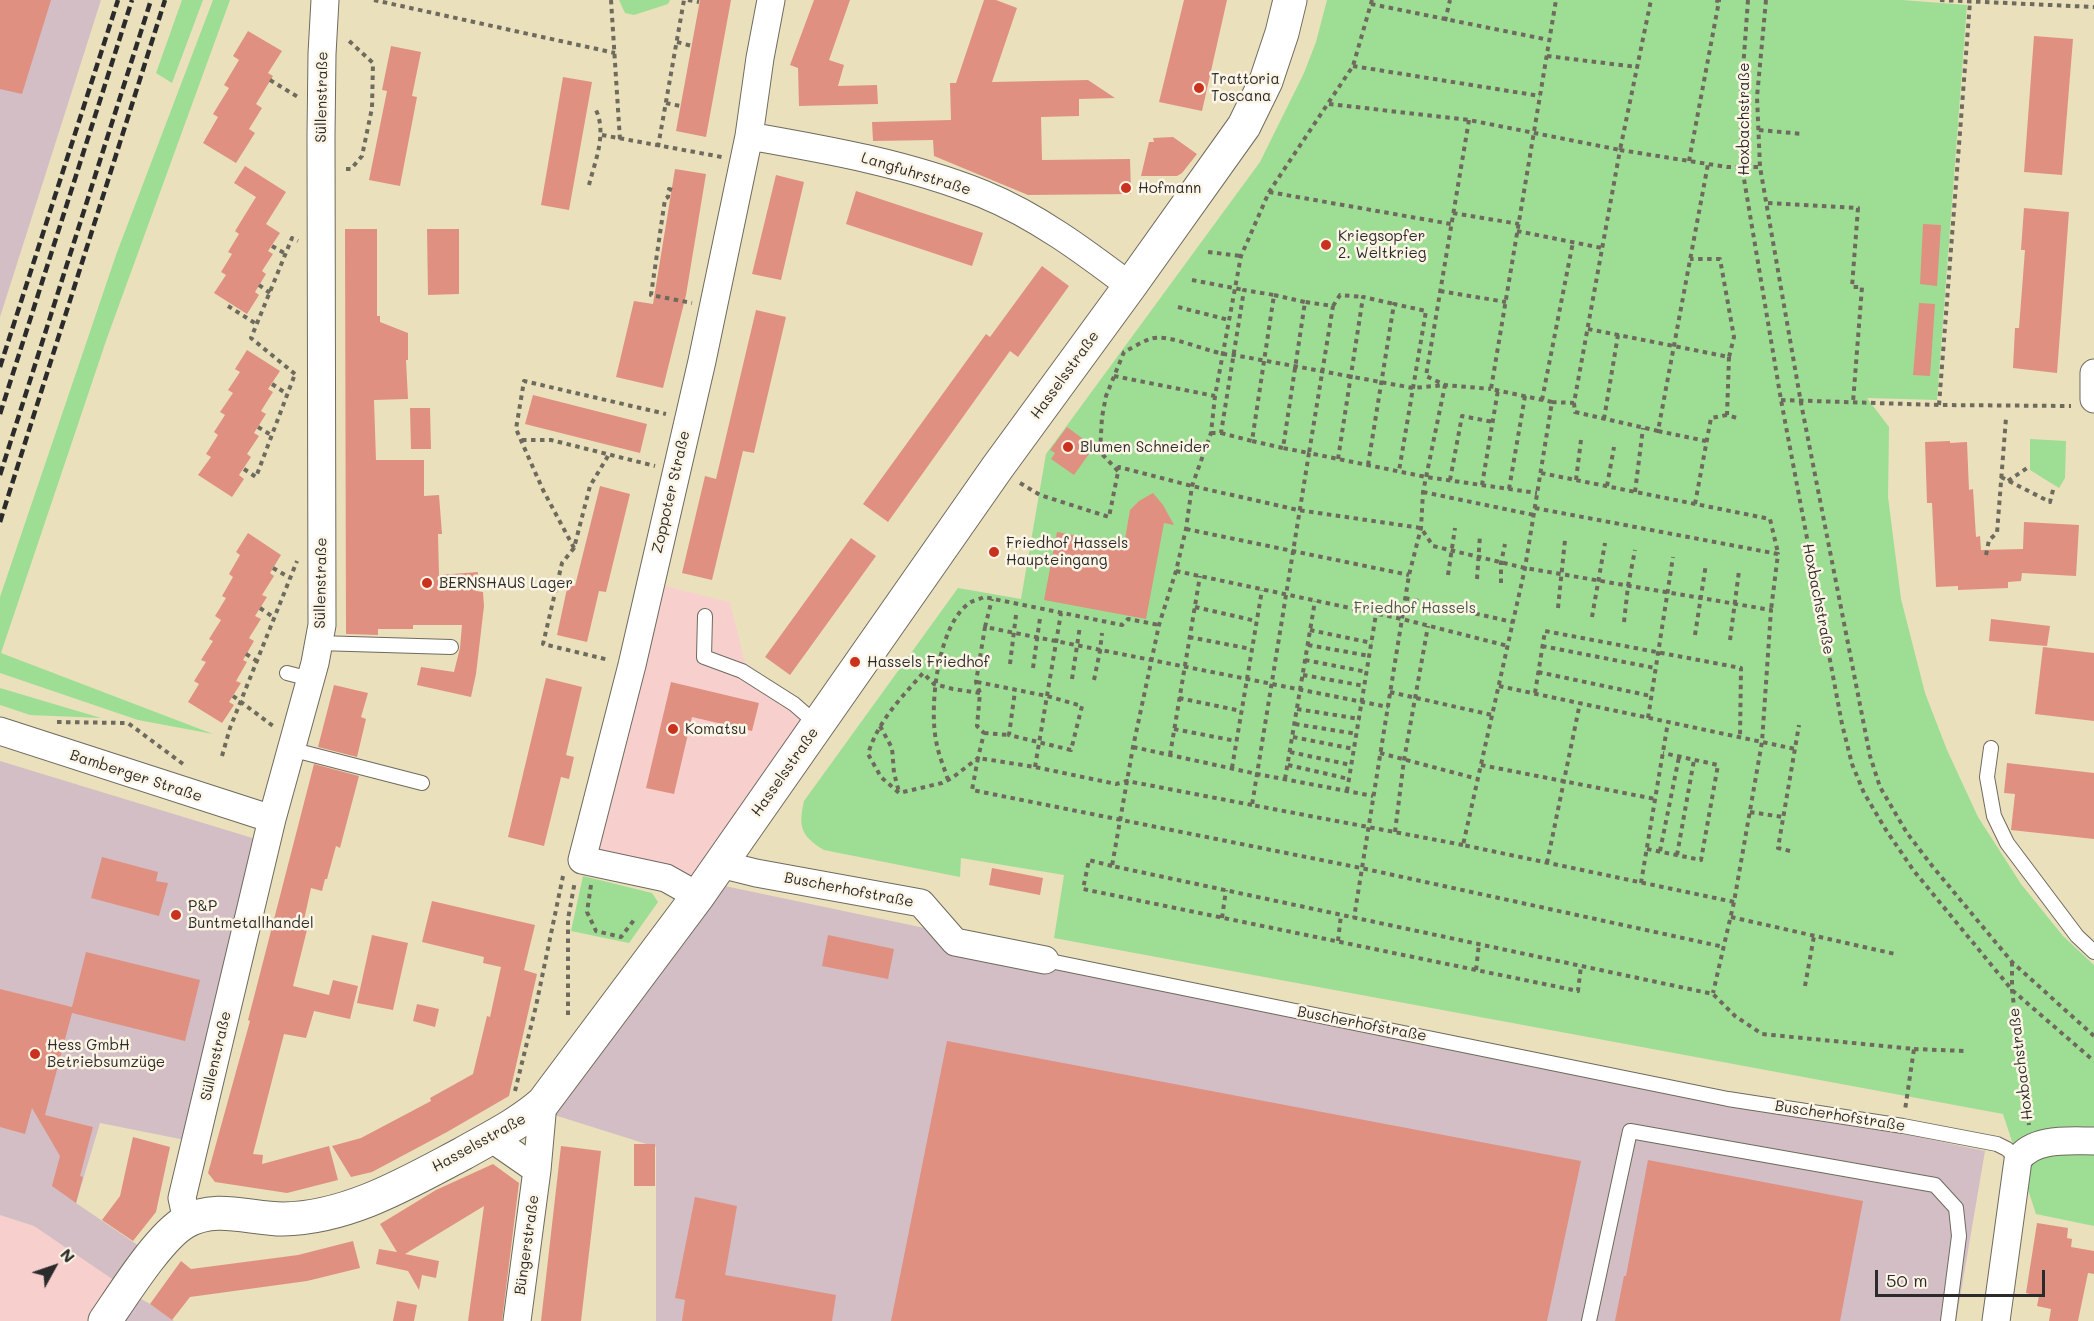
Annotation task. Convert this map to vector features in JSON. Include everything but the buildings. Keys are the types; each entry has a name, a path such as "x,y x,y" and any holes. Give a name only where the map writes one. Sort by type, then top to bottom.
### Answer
{"street":[{"name":"Süllenstraße","path":"187,1221 182,1198 272,819 299,676 318,643 322,625 321,171 325,0"},
{"name":"Zoppoter Straße","path":"588,862 713,307 746,148 759,58 771,0"},
{"name":"Hasselsstraße","path":"105,1321 160,1245 178,1226 187,1221 214,1213 284,1219 325,1213 364,1202 405,1185 491,1138 532,1112 698,896 997,468 1244,126 1266,81 1290,0"},
{"name":"Langfuhrstraße","path":"746,148 860,156 928,174 985,195 1042,225 1098,261 1130,286"},
{"path":"2083,402 2094,373"},
{"name":"Bamberger Straße","path":"0,731 272,819"},
{"path":"588,862 666,878 698,896"},
{"name":"Buscherhofstraße","path":"720,864 756,873 921,903 955,942 1045,960"},
{"name":"Büngerstraße","path":"517,1321 537,1170 532,1112"},
{"path":"491,1138 537,1170"},
{"path":"1996,1321 2024,1154 2043,1143 2094,1141"}],"lane":[{"path":"705,616 704,657 742,671 794,704 818,725"},
{"path":"318,643 451,647"},
{"path":"286,740 422,783"},
{"path":"1991,748 1988,777 1994,816 2007,843 2077,936 2094,952"},
{"name":"Buscherhofstraße","path":"1045,960 1728,1098 1903,1126 1997,1144 2024,1154"},
{"path":"1589,1321 1630,1131 1935,1185 1956,1208 1959,1236 1948,1321"}],"path":[{"path":"374,0 615,53"},
{"path":"612,0 620,140"},
{"path":"658,147 686,0 699,2"},
{"path":"1445,21 1450,0"},
{"path":"1491,389 1556,0"},
{"path":"1651,0 1620,150 1574,403 1575,412 1706,441"},
{"path":"1689,160 1719,1 1712,0"},
{"name":"Hoxbachstraße","path":"1748,0 1741,97 1742,167 1781,400 1839,712 1852,764 1870,803 1886,830 1908,863 2012,990 2024,1154"},
{"path":"1766,0 1757,97 1760,166 1801,402 1870,756 1880,787 1907,833 1933,867 2013,962 2094,1036"},
{"path":"1940,0 2094,7"},
{"path":"1112,866 1133,747 1159,625 1186,529 1192,486 1210,433 1241,256 1269,192 1353,66 1371,2 1445,21 1549,40"},
{"path":"1940,405 1970,2"},
{"path":"321,171 351,169 362,156 372,108 373,63 344,35 323,32"},
{"path":"677,42 692,46"},
{"path":"1547,56 1637,67"},
{"path":"1353,66 1540,96"},
{"path":"270,80 304,101"},
{"path":"666,103 680,106"},
{"path":"1329,104 1469,120 1620,150 1708,164 1760,166"},
{"path":"589,185 602,135 601,121 596,110"},
{"path":"1445,386 1426,376 1469,120"},
{"path":"1759,130 1803,134"},
{"path":"602,135 658,147 746,148"},
{"path":"1658,431 1708,164"},
{"path":"672,190 669,189 668,197 665,199 651,295 713,307"},
{"path":"1269,192 1451,224"},
{"path":"1768,203 1858,208 1852,287 1862,287 1853,402"},
{"path":"1453,213 1519,224"},
{"path":"1517,231 1602,248"},
{"path":"295,374 251,339 292,238 304,244"},
{"path":"1542,400 1574,242"},
{"path":"272,246 286,254"},
{"path":"1208,252 1241,256"},
{"path":"1690,259 1720,259 1734,337 1729,357 1727,415"},
{"path":"1192,280 1333,306"},
{"path":"259,285 270,292"},
{"path":"1221,433 1244,290"},
{"path":"1440,291 1506,302"},
{"path":"1252,441 1274,294"},
{"path":"1252,805 1298,510 1333,306 1340,295 1363,297 1426,311 1399,471"},
{"path":"1338,459 1363,297"},
{"path":"1283,448 1305,302"},
{"path":"1368,465 1394,304"},
{"path":"228,306 258,325"},
{"path":"1178,307 1229,320"},
{"path":"1588,329 1729,357"},
{"path":"1604,419 1618,335"},
{"path":"1118,471 1100,452 1106,396 1124,352 1152,338 1183,342 1223,355 1234,355 1413,388 1445,386 1491,389 1552,402 1574,403"},
{"path":"244,469 256,477 295,374 300,370"},
{"path":"1114,376 1215,396"},
{"path":"574,548 543,490 516,429 525,381 688,420"},
{"path":"272,384 287,394"},
{"path":"1354,918 1405,598 1421,528 1423,492 1445,386"},
{"path":"1482,485 1498,390"},
{"path":"1509,489 1525,396"},
{"path":"1781,400 1940,405 2083,402"},
{"path":"1463,845 1525,568 1552,402"},
{"path":"1695,504 1711,418 1727,415 1740,419"},
{"path":"1450,480 1462,416 1493,422"},
{"path":"1986,555 1989,540 1996,533 2006,418"},
{"path":"258,427 271,435"},
{"path":"1635,492 1643,428"},
{"path":"1210,433 1221,433 1426,477 1537,494"},
{"path":"522,440 551,440 608,456 676,471"},
{"path":"1576,480 1581,440"},
{"path":"1607,486 1614,447"},
{"path":"608,456 590,486 574,548 562,563 543,644 632,665"},
{"path":"2008,481 2030,466"},
{"path":"997,468 1040,495 1109,517 1119,467 1298,510 1421,528 1433,546 1501,563 1771,610"},
{"path":"1541,472 1770,519 1778,554 1771,610 1762,742 1734,902 1713,994"},
{"path":"2001,477 2050,502 2054,486"},
{"path":"1423,492 1534,515"},
{"path":"1535,508 1778,554"},
{"path":"1448,575 1455,528"},
{"path":"1186,529 1409,575"},
{"path":"1477,579 1480,535"},
{"path":"1558,608 1565,540"},
{"path":"1501,584 1501,563 1505,543"},
{"path":"1592,617 1605,543"},
{"path":"1624,622 1635,550"},
{"path":"1648,718 1673,557"},
{"path":"222,756 230,728 242,704 273,617 298,559 322,559"},
{"path":"1695,634 1706,564"},
{"path":"273,568 290,578"},
{"path":"1176,571 1402,619 1508,646"},
{"path":"1730,640 1739,571"},
{"path":"1170,754 1200,576"},
{"path":"1232,768 1245,680 1262,590"},
{"path":"948,780 935,739 934,684 941,653 956,618 970,602 984,597 1122,625 1128,619 1159,625"},
{"path":"1405,598 1513,622"},
{"path":"976,682 1047,696 1082,706 1071,750 1009,735 984,733 977,726 980,693 976,682 992,599"},
{"path":"1286,779 1315,601"},
{"path":"1194,607 1256,621"},
{"path":"260,608 273,617"},
{"path":"1035,766 1061,613"},
{"path":"1347,791 1376,614"},
{"path":"1010,664 1016,615"},
{"path":"1033,668 1040,618"},
{"path":"1072,679 1080,626"},
{"path":"1395,832 1404,760 1428,626"},
{"path":"985,627 1388,707"},
{"path":"1310,630 1372,643"},
{"path":"1535,693 1545,630 1741,668 1740,738"},
{"path":"1094,680 1102,633"},
{"path":"1189,636 1251,649"},
{"path":"1308,645 1370,656"},
{"path":"1542,646 1655,668"},
{"path":"246,654 257,661"},
{"path":"1305,660 1367,672"},
{"path":"1538,672 1651,696"},
{"path":"899,793 881,777 868,754 874,736 896,703 923,673 934,684 953,690 980,693"},
{"path":"1303,675 1365,687"},
{"path":"1499,686 1795,749"},
{"path":"1009,735 1015,691"},
{"path":"1390,692 1492,715"},
{"path":"233,696 286,740"},
{"path":"1179,698 1241,711"},
{"path":"1547,863 1580,703"},
{"path":"1297,709 1360,719"},
{"path":"52,722 128,723 184,764"},
{"path":"1641,883 1668,722"},
{"path":"1295,724 1357,734"},
{"path":"1790,850 1778,848 1799,725"},
{"path":"880,726 892,748 894,773 899,793"},
{"path":"1174,729 1236,741"},
{"path":"984,733 972,790 1361,868 1724,946"},
{"path":"1293,737 1354,749"},
{"path":"1133,747 1374,796"},
{"path":"1290,752 1352,765"},
{"path":"1380,753 1478,779"},
{"path":"1647,849 1701,860 1718,765 1663,753"},
{"path":"1660,851 1679,757"},
{"path":"899,793 942,783 978,758 1035,766 1116,784 1127,781 1369,827 1734,902"},
{"path":"1677,855 1694,760"},
{"path":"1288,765 1349,778"},
{"path":"1481,765 1655,799"},
{"path":"1750,812 1783,817"},
{"path":"1581,966 1578,991 1083,889 1089,860 1713,994 1735,1016 1762,1034 1914,1049 1965,1051"},
{"path":"588,862 587,912 596,931 621,937 634,920"},
{"path":"568,1015 568,919 575,877 588,862"},
{"path":"532,1112 512,1103 536,1006 564,874 588,862"},
{"path":"1222,918 1226,890"},
{"path":"1338,941 1341,915"},
{"path":"1731,917 1895,954"},
{"path":"1805,986 1814,936"},
{"path":"1476,970 1479,944"},
{"path":"2013,962 2012,990 2094,1061"},
{"path":"1903,1126 1914,1049"}],"shaded area":[{"path":"0,0 101,0 0,317"},
{"path":"657,584 730,602 745,662 815,715 696,880 591,855"},
{"path":"0,761 259,840 185,1140 100,1123 76,1203 145,1250 121,1285 34,1226 0,1215"},
{"path":"720,885 1985,1151 1956,1321 656,1321 656,1147 548,1113"},
{"path":"0,1215 34,1226 121,1285 96,1321 0,1321"},
{"path":"134,1295 150,1304 174,1321 116,1321"}],"green space":[{"path":"182,0 203,0 172,83 156,73"},
{"path":"213,0 230,0 107,338 1,653 213,734 138,720 0,673 0,597 116,255"},
{"path":"619,0 670,0 668,4 634,15 625,13"},
{"name":"Friedhof Hassels","path":"1327,0 1902,0 1967,5 1937,400 1867,398 1889,427 1888,497 1901,599 1925,693 1947,750 1978,817 2021,884 2063,936 2094,965 2094,1226 2036,1214 2003,1114 1054,938 1064,875 961,858 960,877 824,850 806,835 801,818 804,801 958,588 1021,599 1046,454 1260,162 1304,73 1316,42"},
{"path":"2030,439 2066,441 2065,478 2059,488 2030,470"},
{"path":"0,688 101,718 30,715 0,705"},
{"path":"583,876 652,893 658,902 629,943 571,931"}],"railway":[{"path":"0,367 118,0"},
{"path":"0,414 132,0"},
{"path":"0,475 151,0"},
{"path":"0,522 165,0"}],"place":[{"name":"Trattoria Toscana","path":"1199,88"},
{"name":"Hofmann","path":"1126,188"},
{"name":"Kriegsopfer 2. Weltkrieg","path":"1326,245"},
{"name":"Blumen Schneider","path":"1068,447"},
{"name":"Friedhof Hassels Haupteingang","path":"994,552"},
{"name":"BERNSHAUS Lager","path":"427,583"},
{"name":"Hassels Friedhof","path":"855,662"},
{"name":"Komatsu","path":"673,729"},
{"name":"P&P Buntmetallhandel","path":"176,915"},
{"name":"Hess GmbH Betriebsumzüge","path":"35,1054"}]}
